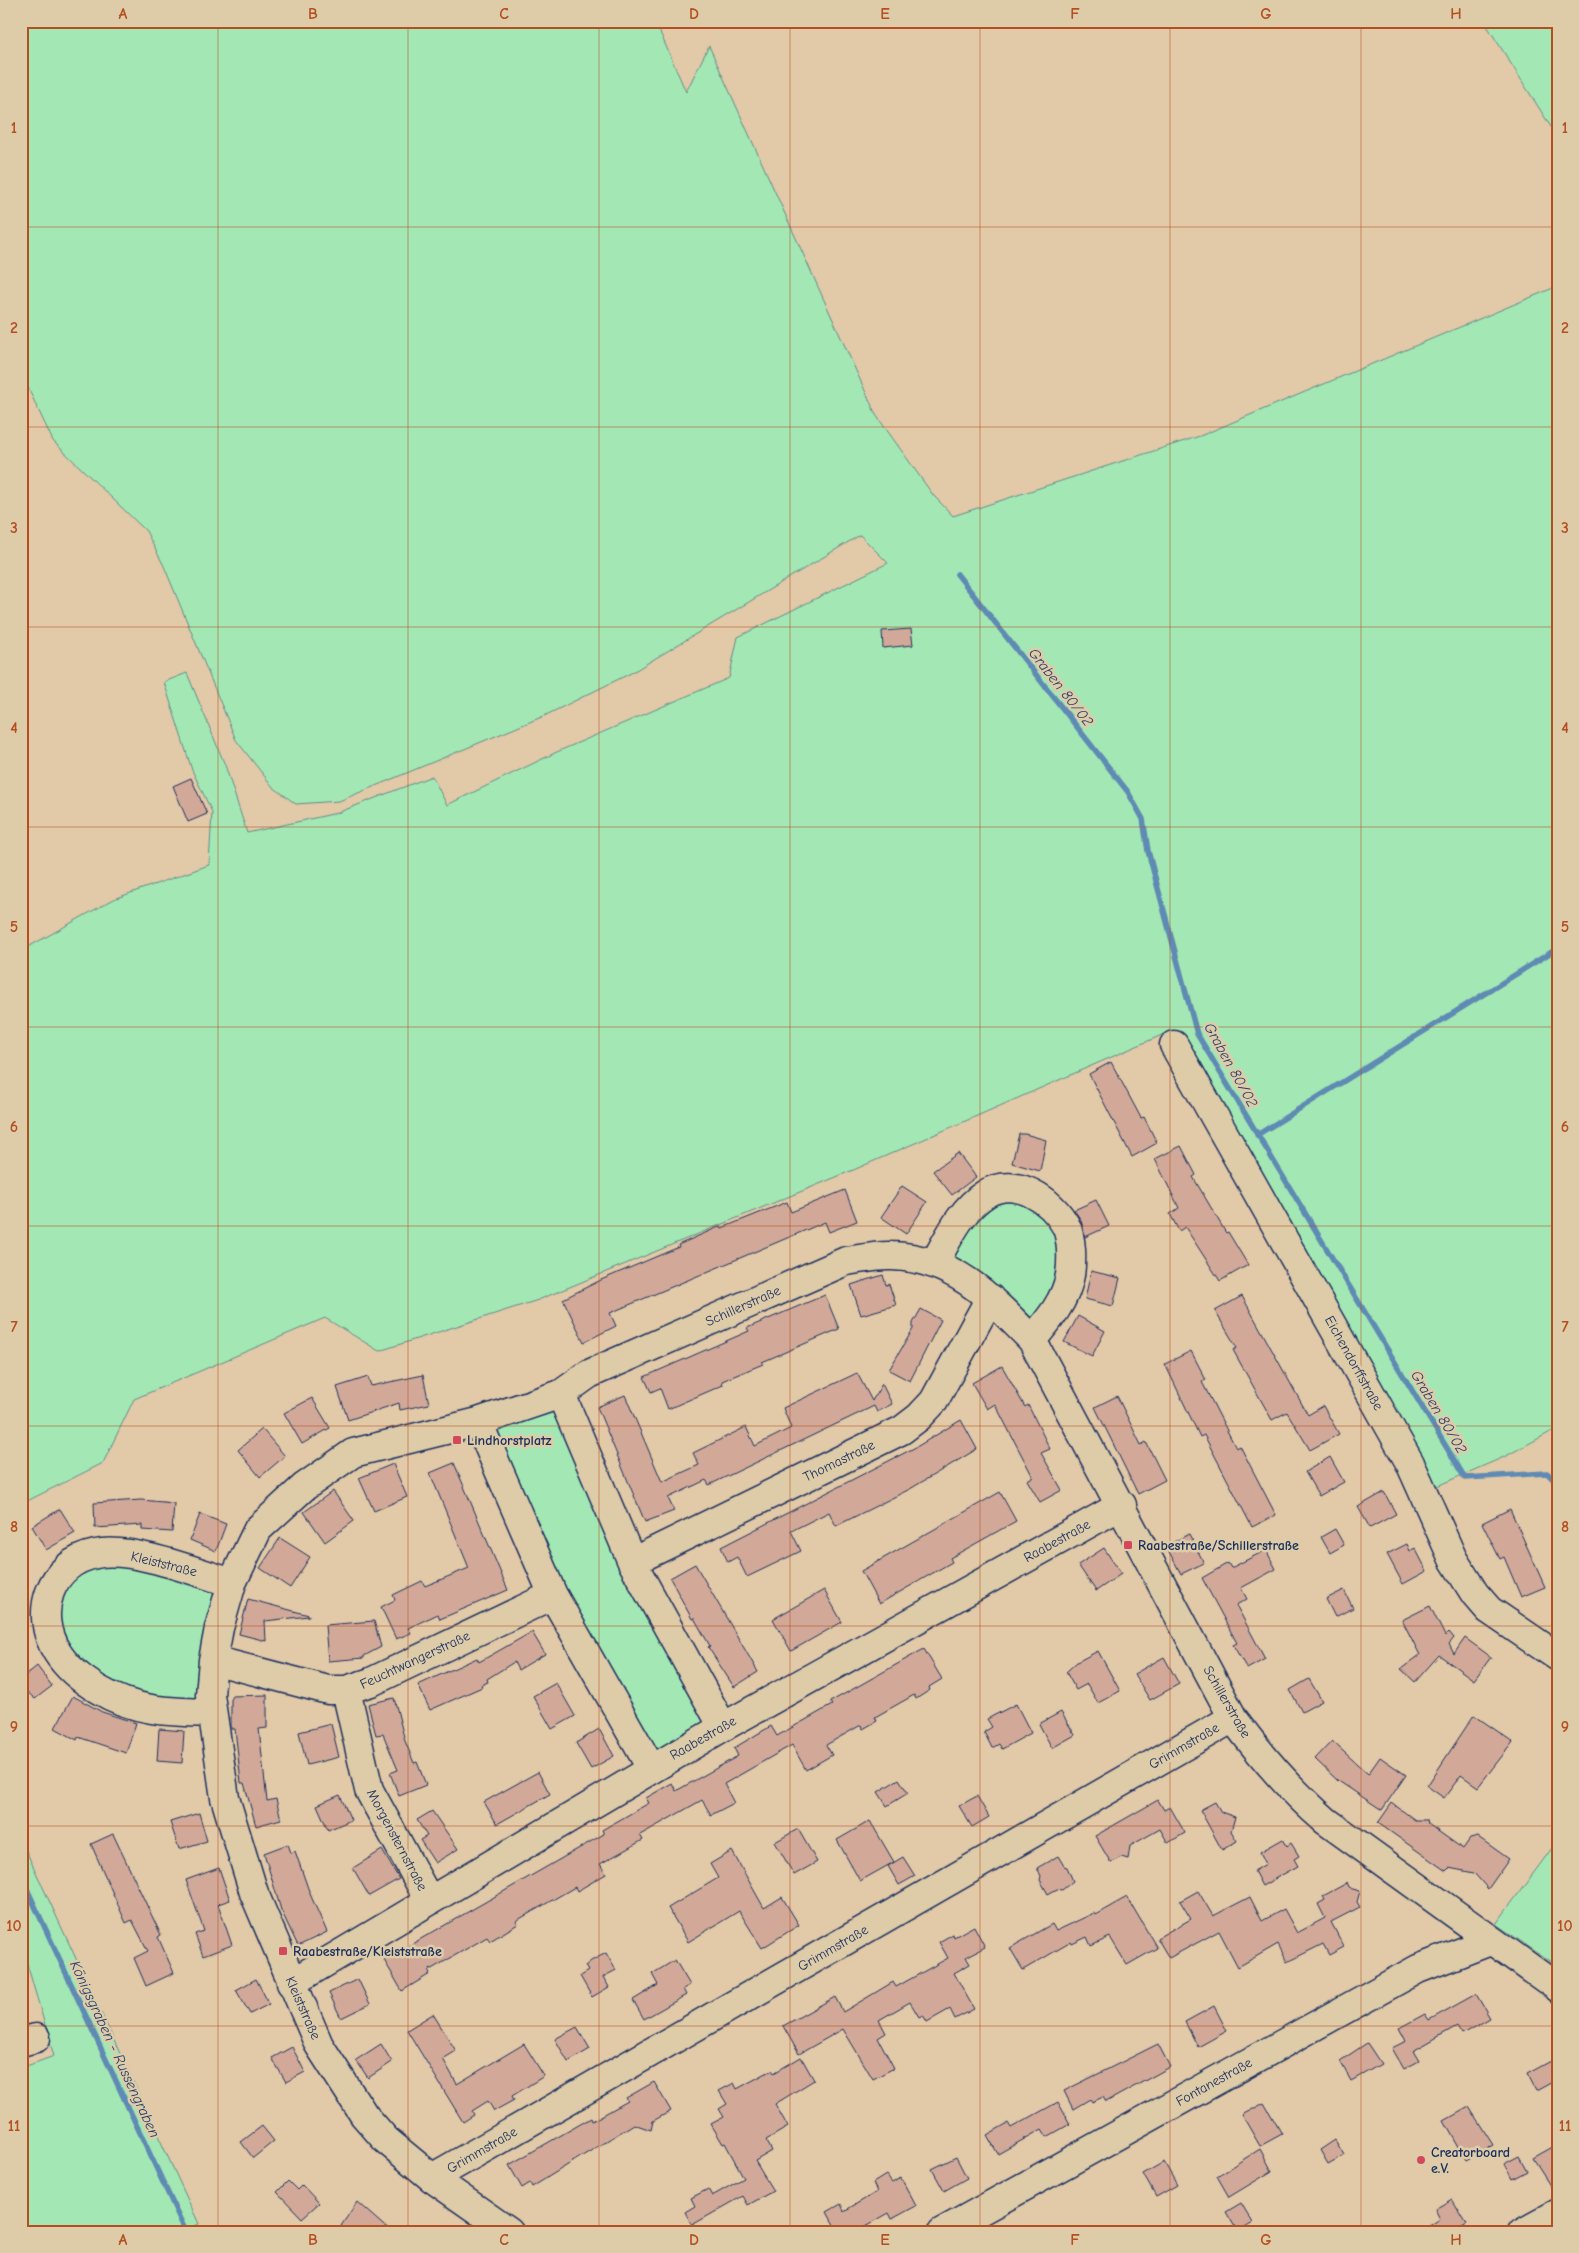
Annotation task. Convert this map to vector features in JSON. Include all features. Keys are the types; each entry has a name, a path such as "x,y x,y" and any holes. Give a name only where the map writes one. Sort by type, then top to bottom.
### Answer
{"street":[{"name":"Eichendorffstraße","path":"1174,1045 1410,1463 1453,1559 1475,1594 1489,1610 1558,1657"},
{"path":"935,1262 969,1207 988,1192 1017,1189 1035,1193 1052,1206 1067,1228 1072,1260 1070,1276 1066,1291 1052,1316 1032,1340"},
{"name":"Schillerstraße","path":"561,1394 589,1374 846,1260 891,1255 935,1262 972,1283 990,1298 1032,1340 1122,1505 1233,1718 1253,1744 1299,1798 1326,1821 1490,1941 1558,1988"},
{"name":"Thomastraße","path":"632,1562 902,1430 919,1417 934,1401 990,1298"},
{"path":"651,1768 553,1596 478,1422 561,1394 632,1562 723,1727"},
{"name":"Kleiststraße","path":"478,1422 353,1453 304,1486 258,1529 232,1583 219,1628 213,1660 210,1695 225,1798 254,1893 319,2045 364,2115 386,2140 432,2178 509,2232"},
{"name":"Raabestraße","path":"291,1983 651,1768 1122,1505"},
{"name":"Kleiststraße","path":"212,1713 160,1712 122,1702 74,1673 57,1651 46,1625 48,1593 62,1572 76,1561 96,1553 125,1554 159,1560 232,1583"},
{"name":"Feuchtwangerstraße","path":"213,1660 328,1690 346,1690 371,1682 553,1596"},
{"name":"Morgensternstraße","path":"346,1690 369,1790 430,1900"},
{"name":"Grimmstraße","path":"432,2178 1233,1718"},
{"name":"Fontanestraße","path":"942,2232 1418,1969 1490,1941"},
{"path":"1523,2232 1558,2213"}],"green space":[{"path":"21,21 655,21 686,92 709,46 876,415 933,495 953,516 1200,436 1558,286 1558,1428 1504,1457 1430,1489 1275,1207 1171,1031 858,1168 538,1300 379,1351 325,1318 134,1399 103,1463 21,1504 21,951 114,899 209,865 212,812 192,770 164,682 187,673 225,765 247,833 337,813 432,776 447,805 559,751 729,678 738,637 888,563 860,535 631,673 544,716 339,801 296,804 273,787 236,740 164,566 146,531 53,441 21,373"},
{"path":"1484,21 1549,21 1558,35 1558,138"},
{"path":"988,1194 1033,1195 1069,1258 1033,1336 938,1261"},
{"path":"560,1397 719,1726 652,1765 481,1424"},
{"path":"97,1555 229,1586 210,1712 160,1711 75,1672 49,1593"},
{"path":"21,1840 199,2224 187,2229 188,2232 21,2232 21,2068 54,2056 21,1943"},
{"path":"1558,1840 1558,1967 1496,1924"}],"building":[{"path":"911,629 913,645 883,648 882,631"},
{"path":"191,778 207,814 188,822 173,786"},
{"path":"1111,1062 1141,1118 1144,1117 1157,1143 1132,1157 1089,1074"},
{"path":"1019,1134 1046,1140 1040,1171 1012,1163"},
{"path":"1181,1146 1196,1175 1193,1177 1226,1233 1228,1232 1248,1265 1220,1281 1185,1227 1179,1231 1170,1214 1179,1208 1155,1159"},
{"path":"958,1153 976,1177 952,1195 933,1171"},
{"path":"902,1186 927,1202 906,1234 881,1217"},
{"path":"845,1190 857,1221 829,1232 825,1222 610,1313 616,1326 584,1342 563,1299 721,1226 722,1228 787,1202 791,1212"},
{"path":"1096,1200 1109,1226 1085,1237 1081,1220 1074,1210"},
{"path":"1091,1271 1120,1278 1113,1306 1085,1299"},
{"path":"883,1275 886,1285 889,1284 896,1305 861,1315 851,1285"},
{"path":"825,1295 839,1329 762,1362 763,1364 722,1381 723,1385 668,1409 660,1388 651,1392 644,1377 749,1331 747,1328"},
{"path":"1242,1296 1308,1415 1323,1406 1339,1434 1310,1450 1287,1412 1272,1420 1233,1350 1237,1348 1215,1311"},
{"path":"921,1309 941,1320 910,1381 889,1370 913,1329 913,1323"},
{"path":"1078,1316 1105,1331 1092,1356 1064,1342"},
{"path":"1191,1351 1206,1380 1202,1382 1236,1448 1240,1446 1276,1515 1252,1527 1204,1435 1200,1437 1165,1364"},
{"path":"1002,1366 1025,1407 1028,1405 1050,1449 1041,1453 1062,1490 1040,1502 1027,1480 1033,1477 995,1404 987,1409 972,1383"},
{"path":"857,1373 872,1401 882,1384 892,1404 877,1412 874,1406 709,1485 706,1480 668,1498 674,1511 645,1522 597,1407 625,1395 662,1482 699,1465 693,1453 746,1427 755,1446 791,1428 783,1408"},
{"path":"423,1375 429,1404 400,1410 399,1403 348,1420 337,1387 368,1377 371,1386"},
{"path":"1117,1396 1141,1445 1146,1442 1165,1480 1138,1494 1095,1407"},
{"path":"312,1398 330,1428 302,1444 284,1413"},
{"path":"961,1420 977,1449 910,1489 836,1526 829,1512 791,1531 801,1551 747,1577 737,1557 728,1562 721,1547 918,1446"},
{"path":"262,1429 285,1456 260,1477 238,1450"},
{"path":"1330,1457 1344,1482 1319,1496 1305,1472"},
{"path":"454,1463 508,1590 440,1619 438,1614 408,1628 411,1633 396,1639 381,1607 395,1600 393,1595 422,1581 425,1586 469,1568 430,1473"},
{"path":"393,1464 407,1497 374,1511 359,1478"},
{"path":"333,1491 354,1521 325,1542 304,1512"},
{"path":"1000,1492 1016,1521 950,1558 952,1562 879,1604 861,1571"},
{"path":"1384,1492 1396,1514 1370,1528 1358,1507"},
{"path":"141,1500 174,1503 172,1532 142,1530 142,1525 95,1528 94,1503"},
{"path":"60,1509 75,1533 46,1550 32,1526"},
{"path":"1510,1509 1545,1587 1521,1597 1504,1557 1500,1559 1482,1523"},
{"path":"200,1514 226,1524 216,1551 190,1540"},
{"path":"1335,1529 1344,1545 1330,1553 1321,1537"},
{"path":"1189,1534 1204,1563 1181,1574 1166,1546"},
{"path":"280,1538 310,1557 290,1588 260,1568"},
{"path":"1407,1544 1410,1551 1415,1548 1427,1571 1403,1584 1387,1554"},
{"path":"1104,1548 1121,1574 1096,1591 1078,1565"},
{"path":"1266,1550 1276,1569 1241,1588 1247,1599 1236,1605 1265,1659 1247,1669 1233,1645 1237,1643 1202,1578 1228,1563 1231,1568"},
{"path":"695,1564 758,1672 734,1687 708,1647 710,1646 694,1618 692,1619 670,1578"},
{"path":"824,1590 842,1622 791,1651 773,1619"},
{"path":"1344,1590 1353,1608 1335,1617 1326,1599"},
{"path":"248,1599 309,1616 265,1621 266,1641 239,1634"},
{"path":"1430,1606 1445,1636 1449,1632 1454,1638 1449,1644 1454,1654 1465,1638 1491,1657 1474,1680 1439,1655 1415,1682 1401,1669 1420,1655 1402,1620"},
{"path":"374,1621 381,1647 364,1656 364,1658 328,1661 325,1625"},
{"path":"532,1632 545,1654 518,1670 514,1662 487,1679 488,1682 481,1685 482,1687 430,1710 418,1685 477,1658 479,1662"},
{"path":"924,1649 942,1679 929,1687 930,1690 916,1699 914,1695 875,1717 877,1721 863,1729 861,1725 826,1745 832,1755 806,1770 792,1745 724,1784 734,1803 711,1815 702,1800 640,1835 643,1840 600,1864 606,1874 577,1891 575,1887 516,1921 518,1924 490,1941 487,1937 428,1971 430,1974 402,1991 384,1960 604,1834 602,1830 649,1803 646,1798 672,1783 676,1791 738,1756 734,1748 771,1726 777,1736 832,1705 830,1702"},
{"path":"1098,1651 1120,1691 1098,1703 1087,1684 1076,1690 1066,1672 1077,1662"},
{"path":"1164,1657 1179,1684 1150,1700 1134,1674"},
{"path":"37,1666 52,1686 35,1699 24,1689 21,1679"},
{"path":"1309,1679 1322,1701 1302,1712 1290,1690"},
{"path":"556,1683 575,1716 552,1729 533,1696"},
{"path":"267,1695 267,1728 259,1729 267,1801 276,1799 281,1819 256,1826 244,1783 241,1783 235,1729 231,1729 231,1696"},
{"path":"73,1696 102,1712 136,1723 126,1753 78,1737 77,1740 55,1728"},
{"path":"394,1698 405,1741 414,1763 417,1762 426,1785 399,1796 390,1773 398,1770 383,1734 376,1735 368,1704"},
{"path":"1016,1704 1031,1733 1002,1749 999,1744 992,1748 984,1732 992,1727 987,1719"},
{"path":"1061,1712 1075,1735 1052,1748 1039,1724"},
{"path":"1474,1715 1513,1742 1478,1787 1461,1775 1444,1798 1427,1786"},
{"path":"331,1724 339,1757 307,1765 299,1732"},
{"path":"159,1729 184,1731 182,1763 157,1761"},
{"path":"599,1729 614,1756 591,1769 576,1743"},
{"path":"1332,1741 1368,1774 1380,1757 1406,1775 1382,1810 1337,1780 1315,1759"},
{"path":"538,1772 550,1794 497,1824 484,1802"},
{"path":"899,1779 908,1793 887,1806 878,1792"},
{"path":"340,1795 351,1820 328,1830 317,1805"},
{"path":"977,1796 989,1817 972,1827 959,1806"},
{"path":"1158,1800 1164,1810 1170,1807 1185,1833 1168,1843 1160,1829 1130,1846 1128,1859 1121,1857 1111,1863 1095,1836"},
{"path":"1215,1802 1221,1812 1235,1817 1231,1831 1237,1841 1222,1850 1200,1810"},
{"path":"1392,1803 1415,1820 1427,1820 1428,1824 1463,1849 1470,1839 1478,1837 1509,1859 1488,1889 1474,1873 1449,1868 1446,1871 1378,1823"},
{"path":"432,1811 458,1849 435,1863 420,1840 427,1836 417,1820"},
{"path":"199,1813 207,1841 179,1849 170,1822"},
{"path":"870,1821 894,1862 860,1881 837,1840"},
{"path":"798,1829 817,1862 794,1875 775,1842"},
{"path":"113,1834 161,1935 158,1937 174,1973 146,1986 134,1958 148,1951 132,1920 126,1923 91,1844"},
{"path":"1283,1839 1287,1846 1291,1843 1299,1856 1294,1859 1298,1866 1262,1886 1254,1871 1266,1864 1260,1852"},
{"path":"288,1844 291,1853 295,1851 310,1894 327,1932 298,1946 281,1910 264,1853"},
{"path":"382,1850 399,1879 369,1896 353,1868"},
{"path":"732,1851 764,1908 782,1897 799,1925 762,1948 739,1911 688,1942 668,1908 718,1878 710,1864"},
{"path":"1058,1856 1064,1866 1067,1867 1073,1881 1062,1890 1057,1889 1048,1894 1040,1880 1041,1876 1037,1868"},
{"path":"903,1857 915,1876 899,1885 888,1866"},
{"path":"219,1868 230,1900 218,1904 232,1945 203,1956 195,1934 204,1931 186,1880"},
{"path":"1347,1883 1349,1888 1360,1891 1357,1902 1360,1907 1331,1922 1344,1947 1329,1955 1323,1944 1287,1962 1278,1944 1238,1967 1219,1931 1169,1958 1157,1938 1191,1919 1180,1901 1198,1891 1213,1916 1250,1897 1262,1921 1284,1909 1297,1933 1325,1918 1318,1904 1325,1900 1323,1896"},
{"path":"1127,1897 1157,1948 1127,1965 1110,1937 1091,1946 1087,1937 1072,1944 1071,1942 1023,1970 1010,1948 1052,1924 1056,1931 1094,1913 1095,1915"},
{"path":"974,1926 985,1947 966,1957 970,1964 954,1973 974,2009 955,2019 950,2009 927,2022 923,2015 919,2017 910,2002 879,2020 886,2033 878,2038 894,2068 873,2079 843,2029 799,2054 783,2026 835,1997 843,2012 893,1982 896,1987 948,1958 939,1942 953,1934 954,1937"},
{"path":"606,1953 616,1970 603,1977 609,1987 592,1997 580,1976 588,1971 585,1966"},
{"path":"675,1960 690,1985 683,1989 686,1995 644,2019 633,2000 658,1985 652,1974"},
{"path":"256,1979 269,2004 250,2014 236,1990"},
{"path":"358,1979 370,2004 341,2018 329,1993"},
{"path":"1476,1994 1490,2018 1462,2034 1457,2026 1413,2051 1419,2061 1404,2069 1392,2048 1406,2041 1399,2028 1425,2014 1429,2020"},
{"path":"1214,2006 1227,2031 1198,2047 1185,2022"},
{"path":"433,2014 456,2051 443,2059 457,2084 524,2044 544,2076 512,2096 514,2100 494,2111 488,2101 472,2111 474,2115 463,2122 407,2030"},
{"path":"577,2027 590,2049 568,2062 555,2039"},
{"path":"1367,2043 1381,2064 1351,2081 1340,2061"},
{"path":"381,2044 392,2062 368,2078 356,2060"},
{"path":"1158,2044 1170,2067 1106,2102 1103,2097 1092,2102 1090,2099 1073,2109 1064,2091"},
{"path":"292,2047 305,2072 286,2082 272,2058"},
{"path":"801,2057 814,2080 775,2104 788,2127 766,2140 772,2151 755,2161 773,2191 748,2205 743,2196 692,2225 685,2212 695,2206 691,2198 708,2189 712,2196 744,2178 725,2143 723,2144 711,2124 724,2117 719,2109 727,2104 719,2091 734,2083 737,2089 772,2070 774,2073"},
{"path":"1551,2061 1558,2074 1558,2079 1536,2091 1527,2074"},
{"path":"654,2082 671,2111 653,2121 651,2130 634,2124 532,2187 530,2183 522,2188 509,2165 591,2118 592,2121 628,2101 626,2098"},
{"path":"1058,2102 1070,2124 1047,2137 1042,2129 998,2154 987,2135 1008,2123 1011,2128"},
{"path":"1264,2103 1282,2134 1260,2146 1242,2115"},
{"path":"1469,2107 1493,2145 1466,2160 1444,2121"},
{"path":"262,2126 274,2141 253,2158 241,2142"},
{"path":"1335,2140 1344,2155 1328,2164 1320,2150"},
{"path":"1558,2144 1558,2197 1533,2158"},
{"path":"1260,2149 1272,2171 1229,2197 1217,2176"},
{"path":"1519,2156 1527,2171 1512,2179 1504,2164"},
{"path":"956,2157 967,2178 944,2191 932,2169"},
{"path":"1164,2162 1177,2185 1156,2197 1143,2174"},
{"path":"886,2175 892,2183 901,2178 916,2206 892,2219 889,2213 855,2232 838,2232 827,2212 841,2204 844,2211 877,2192 873,2183"},
{"path":"288,2181 297,2190 302,2185 319,2203 302,2218 277,2192"},
{"path":"1452,2199 1467,2224 1453,2232 1420,2232 1440,2219 1435,2209"},
{"path":"357,2202 391,2232 349,2232 341,2226"},
{"path":"1241,2203 1253,2223 1238,2232 1226,2212"}],"waterway":[{"name":"Graben 80/02","path":"957,574 1128,792 1143,819 1148,851 1197,1034 1465,1478 1547,1473 1558,1484"},
{"path":"1257,1135 1558,948"},
{"name":"Königsgraben - Russengraben","path":"21,1876 186,2232"}],"place":[{"name":"Lindhorstplatz","path":"457,1440"},
{"name":"Raabestraße/Schillerstraße","path":"1128,1545"},
{"name":"Raabestraße/Kleiststraße","path":"283,1951"},
{"name":"Creatorboard e.V.","path":"1421,2160"}]}
